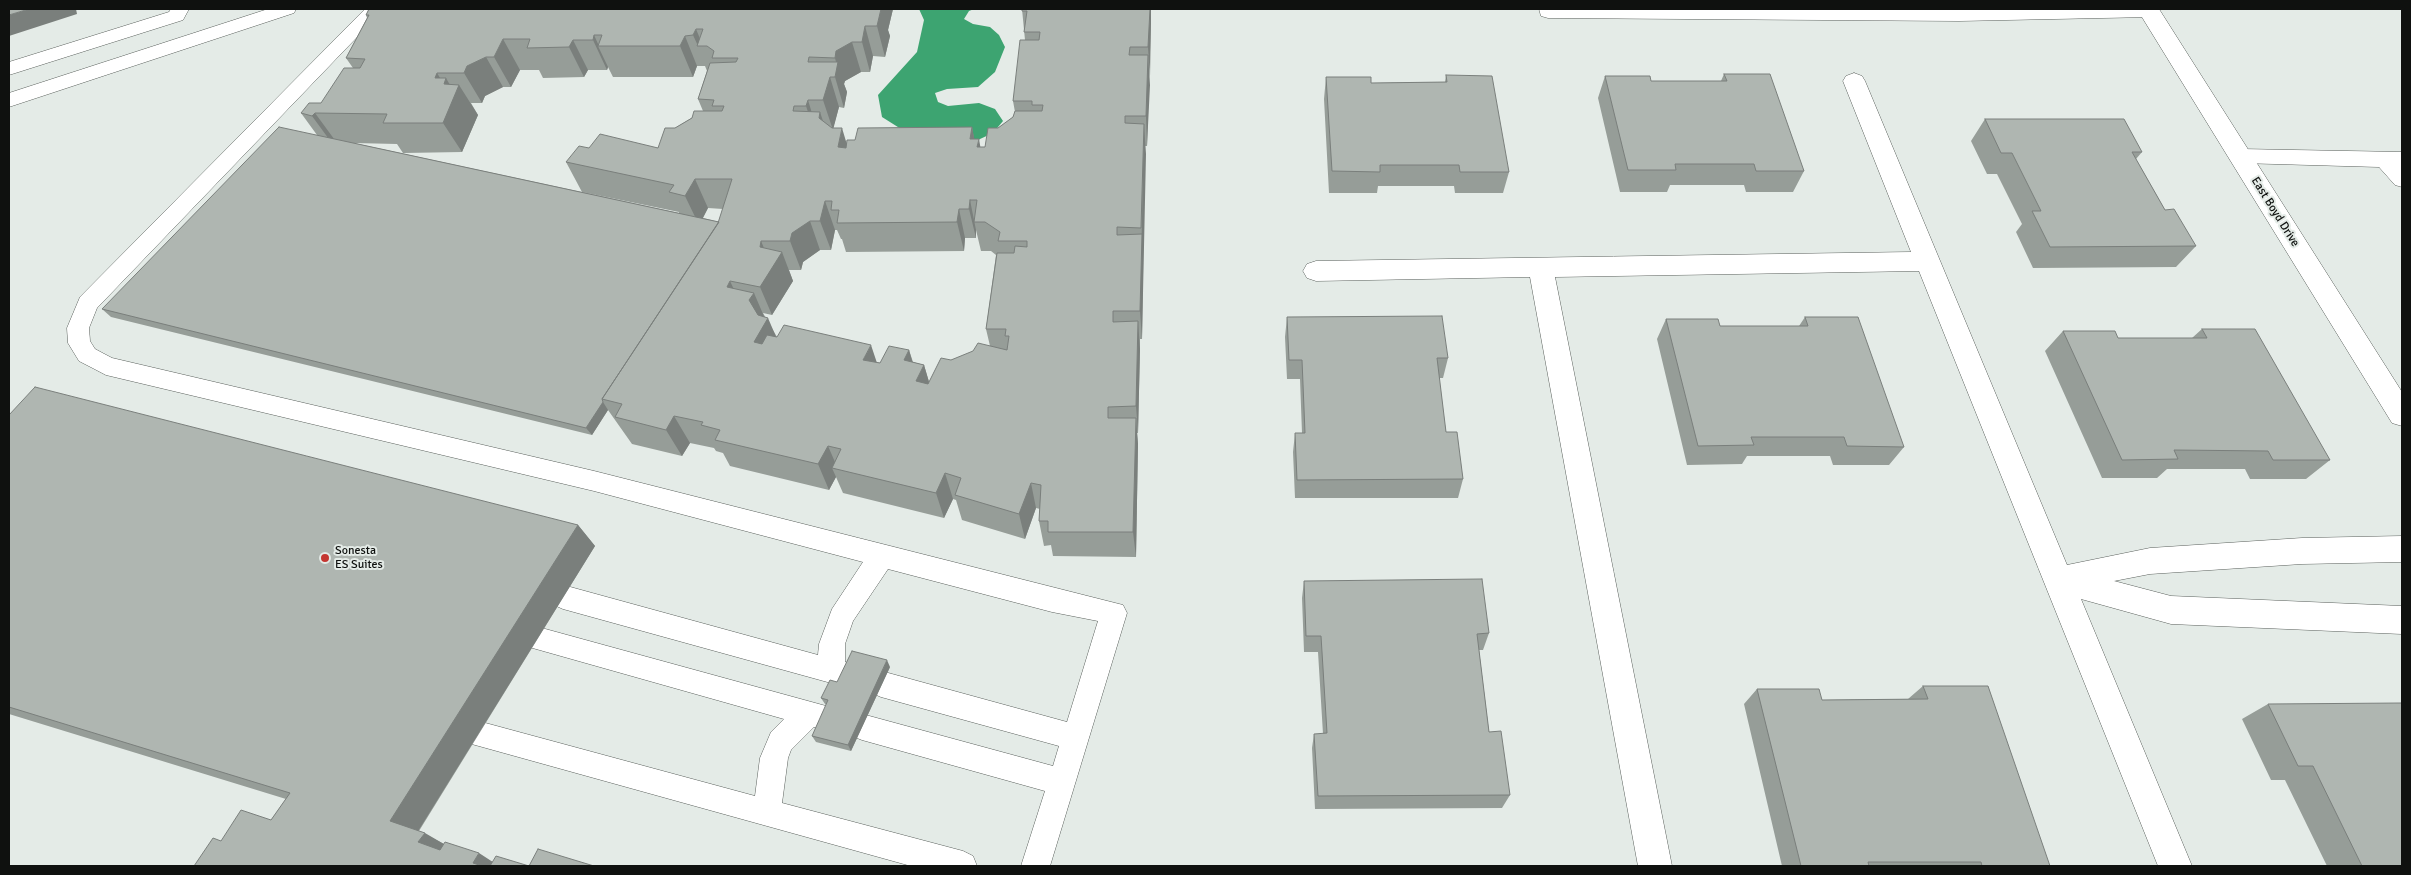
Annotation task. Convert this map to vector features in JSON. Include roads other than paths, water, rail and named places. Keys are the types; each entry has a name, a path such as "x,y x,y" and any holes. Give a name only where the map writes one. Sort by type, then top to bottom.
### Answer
{"street":[{"name":"East Boyd Drive","path":"2149,10 2402,415"},
{"path":"1854,81 2175,866"},
{"path":"1316,272 1927,261"},
{"path":"1541,269 1655,866"},
{"path":"2058,580 2150,561 2302,551 2402,549"},
{"path":"2058,580 2171,610 2402,620"}],"lane":[{"path":"9,69 176,16 180,9"},
{"path":"9,100 286,9"},
{"path":"375,9 88,303 78,328 79,343 87,355 106,366 594,481 1114,614 1036,866"},
{"path":"1548,9 1548,12 1689,14 2149,10"},
{"path":"2240,156 2394,159 2402,180"},
{"path":"563,597 839,673 832,644 841,618 860,586 883,556"},
{"path":"538,639 818,715 781,741 774,758 767,813"},
{"path":"881,684 1075,737"},
{"path":"862,727 1061,782"},
{"path":"478,734 964,866"}],"place":[{"name":"Sonesta ES Suites","path":"325,558"}]}
